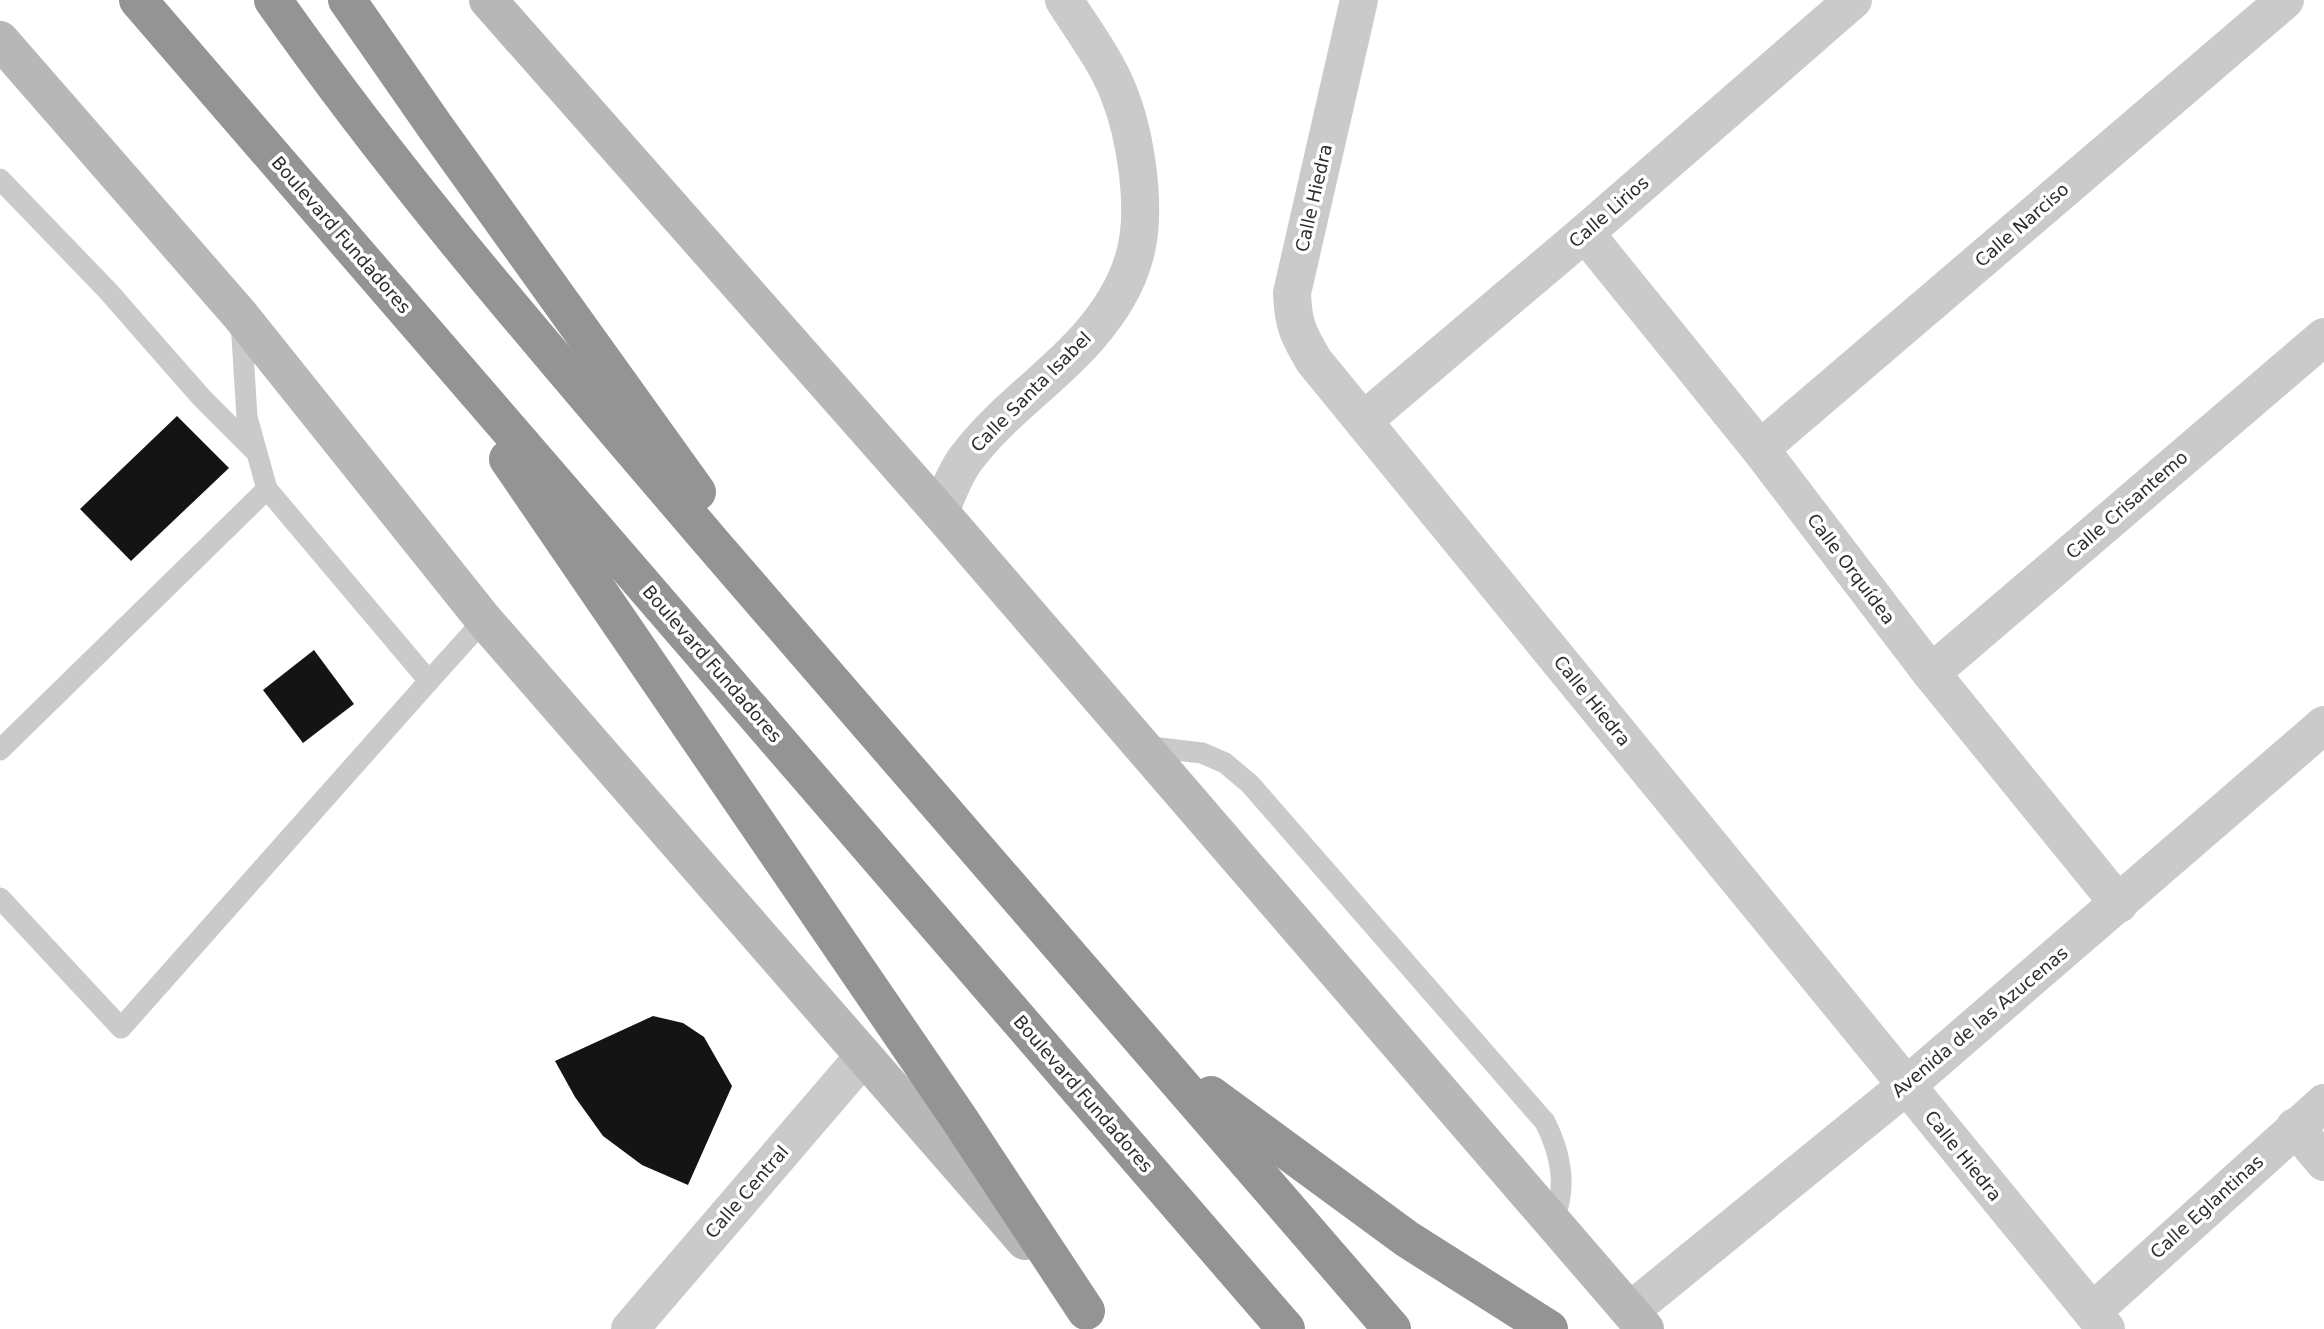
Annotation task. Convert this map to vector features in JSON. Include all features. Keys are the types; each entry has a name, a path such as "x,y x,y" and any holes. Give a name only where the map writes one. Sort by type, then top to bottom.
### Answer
{"highway":[{"name":"Boulevard Fundadores","path":"138,0 1286,1329"},
{"path":"273,0 309,51 498,293 856,712 1153,1050 1392,1329"},
{"path":"347,0 856,712"},
{"path":"436,345 527,489 958,1117 1086,1323"},
{"path":"1153,1050 1407,1239 1549,1329"}],"main road":[{"path":"488,0 940,512 1638,1320"},
{"path":"0,40 240,316 484,620 864,1056 1086,1323"}],"street":[{"name":"Calle Santa Isabel","path":"940,512 964,461 986,435 1089,336 1118,296 1135,257 1140,205 1136,157 1127,116 1102,60 1064,0"},
{"name":"Calle Hiedra","path":"1359,0 1293,293 1293,317 1300,338 1314,361 2099,1321"},
{"name":"Calle Lirios","path":"1363,421 1586,233 1853,0"},
{"name":"Calle Narciso","path":"1760,449 2285,0"},
{"name":"Calle Orquídea","path":"1586,233 1760,449 1931,673 2119,904"},
{"name":"Calle Crisantemo","path":"1931,673 2324,337"},
{"name":"Avenida de las Azucenas","path":"1638,1320 2324,725"},
{"name":"Calle Central","path":"630,1329 864,1056"},
{"name":"Calle Eglantinas","path":"2099,1321 2310,1115"},
{"path":"2310,1115 2324,1162"}],"lane":[{"path":"0,179 108,291 201,397 256,452"},
{"path":"240,316 247,417 267,489 429,681"},
{"path":"0,750 267,489"},
{"path":"0,898 121,1028 484,620"},
{"path":"1143,746 1202,753 1225,763 1250,783 1545,1122 1556,1144 1562,1173 1560,1204 1553,1221"}],"building":[{"path":"177,416 229,468 131,561 80,509"},
{"path":"314,650 354,704 303,743 263,690"},
{"path":"653,1016 683,1023 704,1037 732,1086 688,1185 642,1165 603,1136 575,1097 555,1061"}]}
